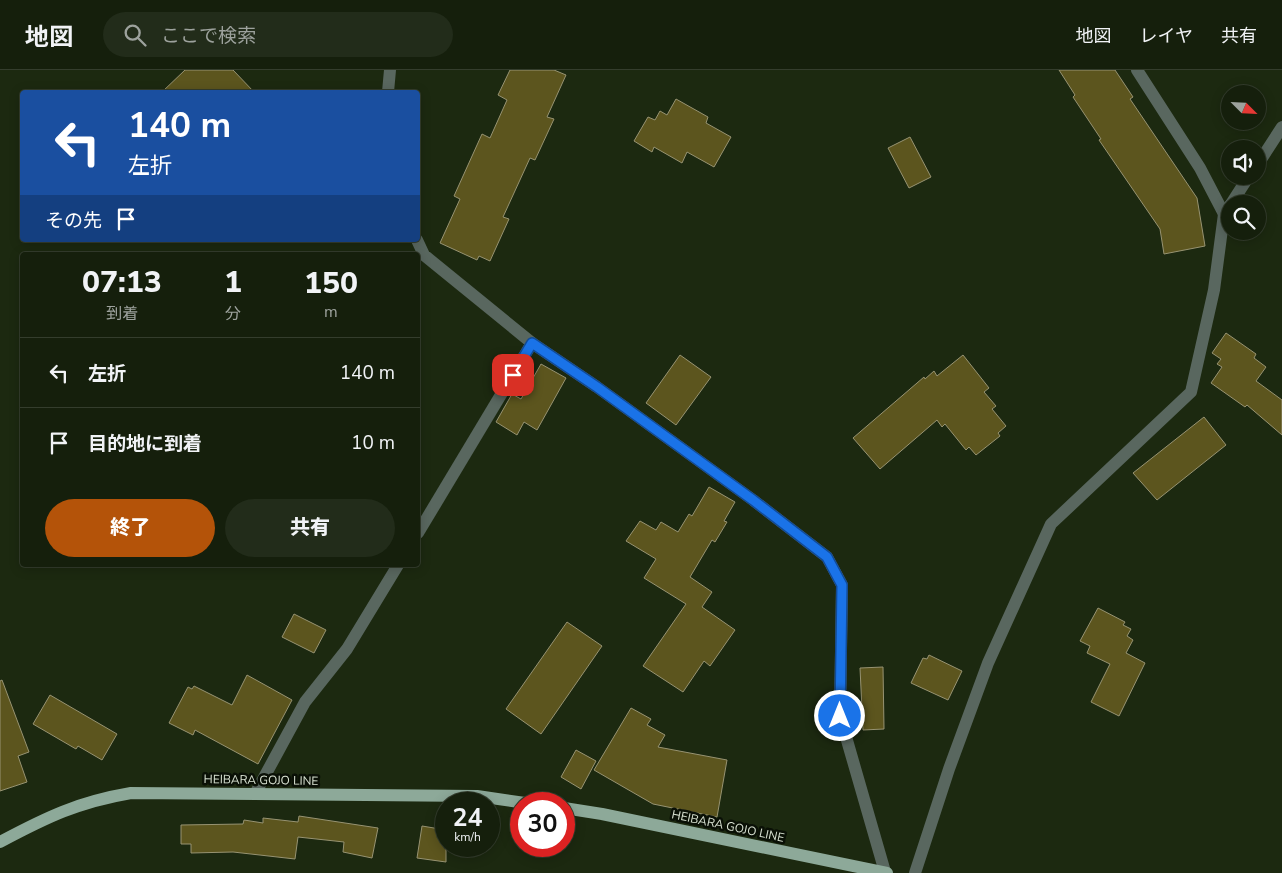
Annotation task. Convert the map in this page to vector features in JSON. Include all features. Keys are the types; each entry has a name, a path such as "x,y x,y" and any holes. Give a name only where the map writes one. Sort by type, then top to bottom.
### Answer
{"main road":[{"name":"HEIBARA GOJO LINE","path":"0,842 52,815 96,799 131,793 477,796 510,801"},
{"name":"HEIBARA GOJO LINE","path":"575,810 886,873"}],"street":[{"path":"388,90 390,70"},
{"path":"1137,70 1221,198"},
{"path":"1266,152 1282,127"},
{"path":"915,873 949,770 988,664 1051,524 1191,392 1214,290 1223,240"},
{"path":"418,242 424,255 532,343 597,387 753,500 827,557 842,585 840,716 886,873"},
{"path":"420,530 532,343"},
{"path":"255,794 305,702 348,649 397,567"}],"building":[{"path":"185,70 233,70 252,90 164,90"},
{"path":"510,70 554,70 566,75 547,117 554,119 535,160 530,158 503,217 509,219 490,261 479,256 477,260 440,243 460,199 454,196 482,134 490,138 507,100 498,95"},
{"path":"1059,70 1115,70 1133,97 1130,99 1197,198 1205,246 1164,254 1160,229 1099,140 1101,139 1073,97 1075,95"},
{"path":"676,99 708,117 706,123 731,137 714,167 687,152 682,163 654,147 652,152 634,141 648,117 655,120 660,111 667,115"},
{"path":"910,137 931,177 909,188 888,148"},
{"path":"1226,333 1256,354 1254,358 1266,367 1256,381 1282,400 1282,435 1247,405 1245,407 1211,383 1222,367 1217,364 1221,359 1212,353"},
{"path":"680,355 711,377 676,425 646,403"},
{"path":"963,355 989,388 984,392 996,406 992,409 1006,426 998,433 1000,436 976,455 969,447 966,450 945,424 942,427 937,420 880,469 853,438 924,377 925,379 934,371 937,376"},
{"path":"541,364 566,378 537,430 524,422 517,435 496,422 512,394 521,399"},
{"path":"1204,417 1226,445 1157,500 1133,473"},
{"path":"709,487 735,502 724,521 727,522 715,542 712,540 690,577 712,592 702,607 735,630 710,666 704,661 683,692 643,666 686,604 644,578 656,559 626,541 640,521 656,530 661,522 678,532 689,514 692,516"},
{"path":"1098,608 1125,622 1123,625 1131,629 1127,636 1133,640 1126,653 1145,663 1119,716 1091,702 1110,664 1087,653 1090,646 1080,641"},
{"path":"294,614 326,630 314,653 282,637"},
{"path":"567,622 602,646 541,734 506,709"},
{"path":"929,655 962,671 948,700 911,683 923,658 927,659"},
{"path":"883,667 884,729 863,730 860,668"},
{"path":"247,675 292,700 258,764 195,730 193,735 169,723 188,687 192,689 194,686 232,705"},
{"path":"2,680 29,752 18,756 27,782 0,791 0,681"},
{"path":"50,695 117,734 102,760 78,746 76,749 33,724"},
{"path":"631,708 651,719 647,725 665,735 658,747 727,760 717,817 653,804 594,770"},
{"path":"576,750 596,761 581,789 561,777"},
{"path":"299,816 378,828 372,858 343,852 344,842 298,837 295,859 233,852 191,853 191,844 181,844 181,825 243,824 244,820 263,823 263,818 298,822"},
{"path":"422,826 435,828 435,857 446,857 446,862 417,858"}],"route":[{"path":"513,375 532,343 597,387 753,500 827,557 842,585 840,716"}]}
